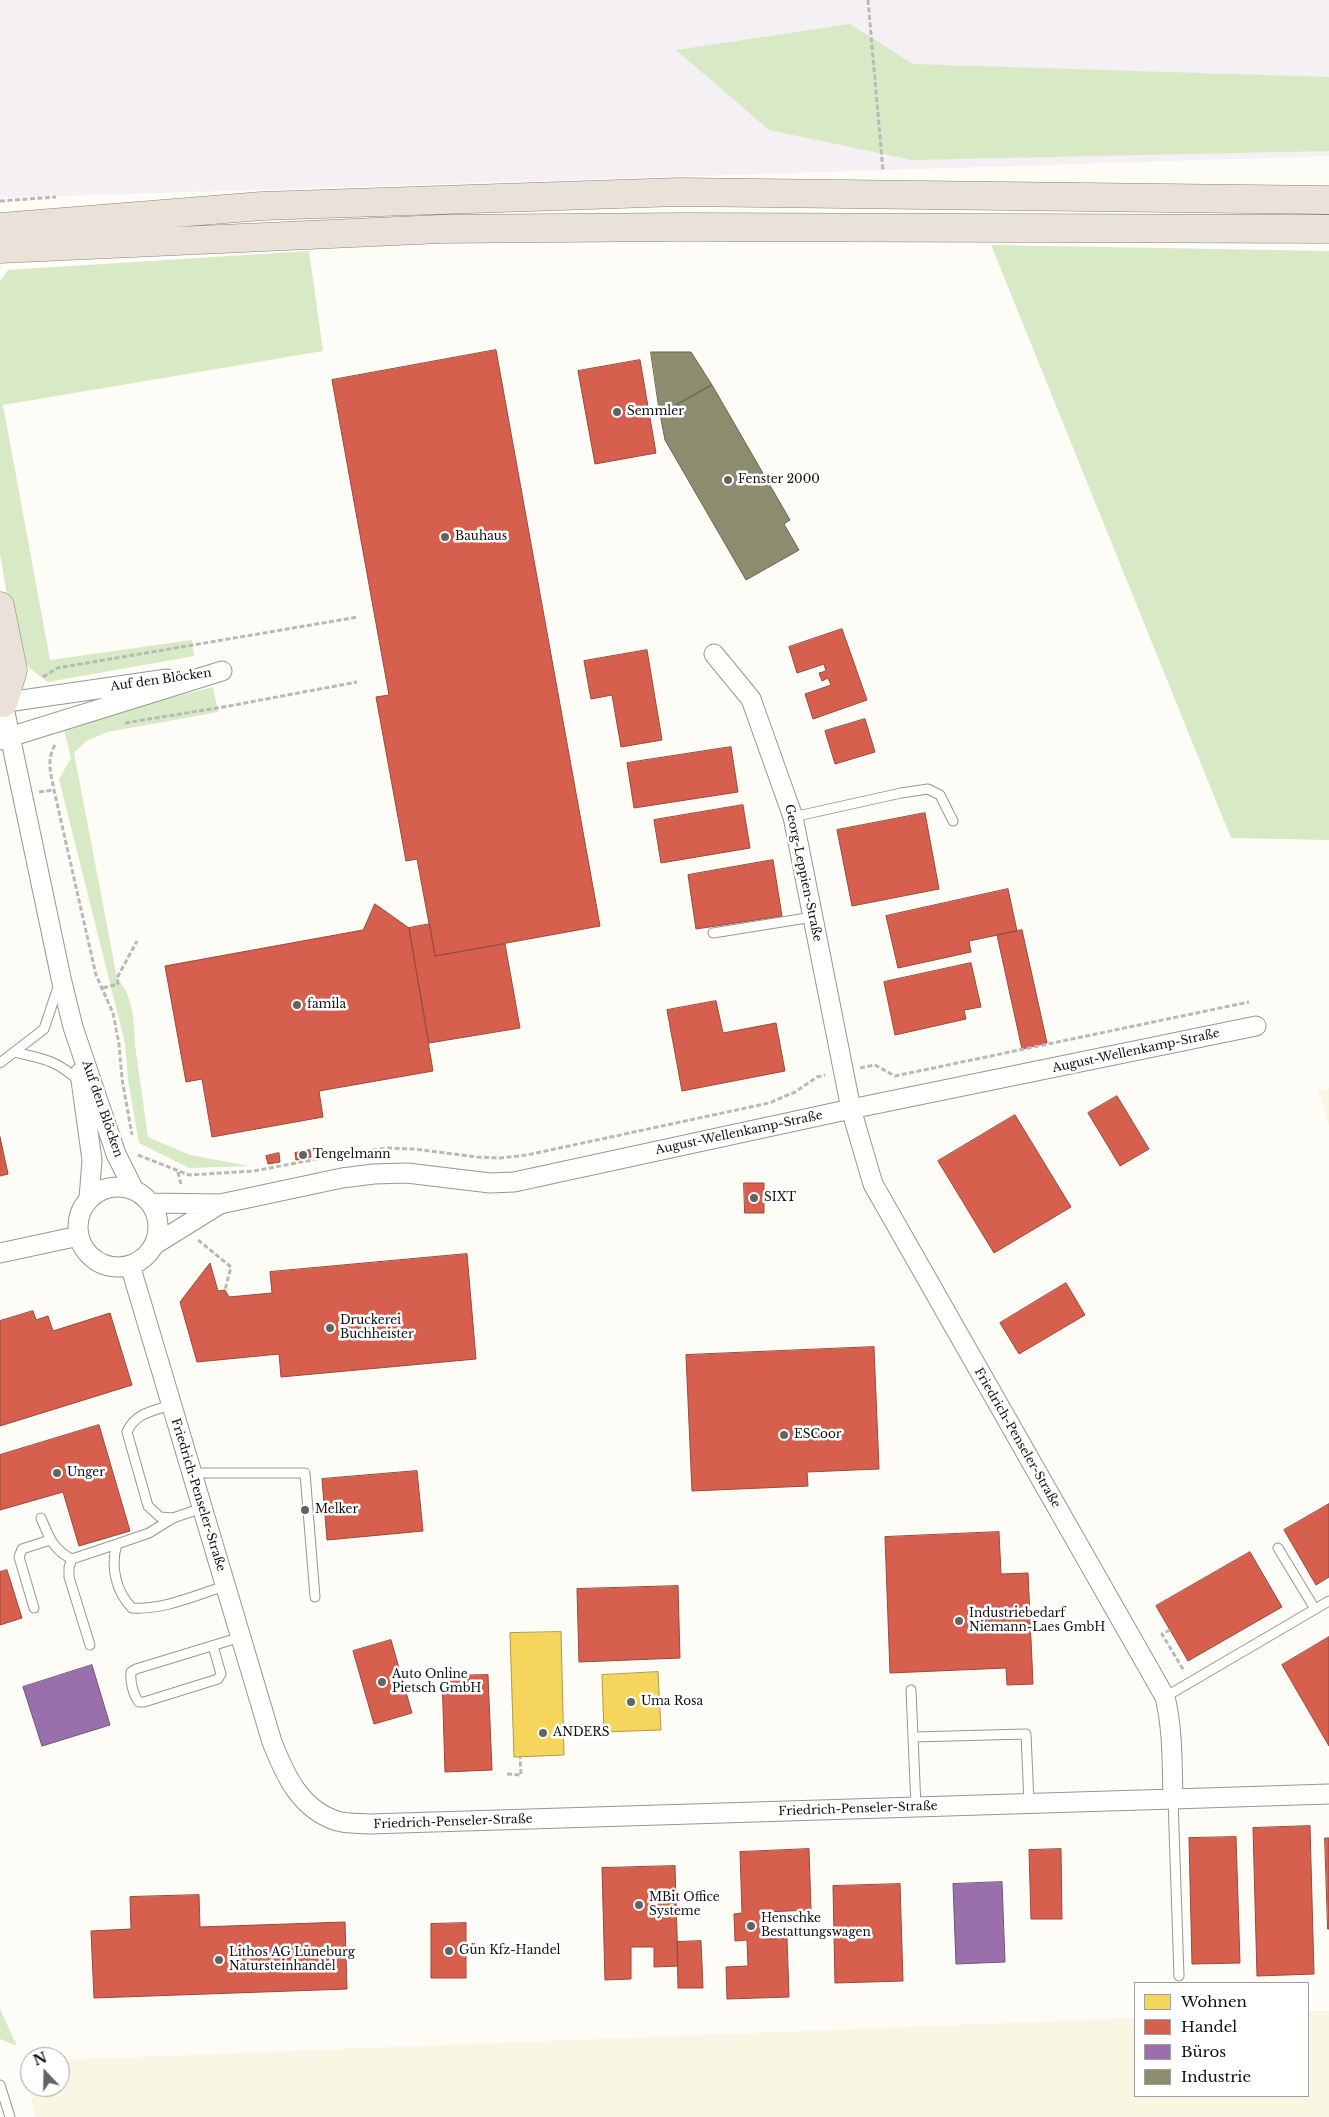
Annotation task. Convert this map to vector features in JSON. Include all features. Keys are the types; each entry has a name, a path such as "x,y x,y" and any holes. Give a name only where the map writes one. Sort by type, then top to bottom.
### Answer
{"highway":[{"path":"0,227 262,206 679,192 1329,200"},
{"path":"0,249 442,229 682,227 1329,229"},
{"path":"0,264 38,247"},
{"path":"0,606 13,670 1,701"}],"street":[{"name":"Georg-Leppien-Straße","path":"714,654 751,699 793,817 845,1071 851,1109"},
{"name":"Auf den Blöcken","path":"5,739 222,671 1,701 5,739 74,1027 116,1154 134,1190 143,1195 150,1203"},
{"name":"August-Wellenkamp-Straße","path":"150,1203 220,1204 342,1178 374,1174 407,1173 490,1183 514,1182 851,1109 1256,1026"},
{"name":"Auf den Blöcken","path":"74,1027 92,1160 89,1198 81,1209 78,1222 78,1236"},
{"name":"Friedrich-Penseler-Straße","path":"851,1109 873,1184 1165,1697 1170,1716 1173,1799"},
{"path":"89,1198 99,1191 110,1187 122,1186 134,1190"},
{"path":"0,1253 78,1236 84,1248 98,1261 117,1267 130,1265 148,1253 154,1245 158,1231 157,1216 150,1203"},
{"name":"August-Wellenkamp-Straße","path":"154,1245 220,1204"},
{"name":"Friedrich-Penseler-Straße","path":"130,1265 272,1742 284,1773 295,1790 313,1808 338,1821 369,1824 1329,1794"}],"lane":[{"path":"793,817 901,793 928,789 940,795 953,821"},
{"path":"713,933 813,917"},
{"path":"0,1062 44,1029 61,978"},
{"path":"14,1052 50,1060 70,1072 82,1084"},
{"path":"171,1404 131,1422 127,1432 148,1506 160,1517 173,1518"},
{"path":"192,1473 305,1473 315,1597"},
{"path":"41,1518 50,1540 61,1554 72,1559 149,1533 173,1518 202,1508"},
{"path":"34,1608 19,1557 22,1549 50,1540"},
{"path":"117,1544 113,1558 114,1569 124,1600 132,1608 145,1609 160,1606 226,1586"},
{"path":"1278,1548 1315,1609"},
{"path":"72,1559 69,1567 69,1577 90,1645"},
{"path":"1165,1697 1329,1602"},
{"path":"213,1646 221,1674 218,1679 144,1702 139,1702 136,1699 130,1677 131,1672 241,1637"},
{"path":"911,1690 916,1807"},
{"path":"913,1737 1026,1734 1029,1803"},
{"path":"1173,1799 1179,1976"},
{"path":"0,2085 10,2117"}],"path":[{"path":"868,0 883,174"},
{"path":"217,640 358,617"},
{"path":"229,706 357,682"},
{"path":"55,745 51,752 49,764 54,790 96,975 113,1013 132,1140"},
{"path":"103,988 118,984 118,978 137,941"},
{"path":"134,1148 139,1155 189,1175 254,1171 354,1152 389,1148 500,1158 527,1155 769,1103 795,1092 817,1077 845,1071 875,1065 895,1076 1249,1002"},
{"path":"225,1290 231,1267"},
{"path":"1170,1630 1162,1634 1190,1682"},
{"path":"507,1774 520,1775 520,1757"}],"shaded area":[{"path":"0,0 1329,0 1329,156 0,198"},
{"path":"1329,1088 1329,1126 1318,1091"},
{"path":"1309,2011 1329,2011 1329,2117 36,2117 31,2097 70,2097 70,2060 1134,2018 1134,2097 1309,2097"}],"green space":[{"path":"850,24 913,64 1329,77 1329,151 912,160 769,130 676,50"},
{"path":"991,245 1329,251 1329,840 1231,838"},
{"path":"309,251 323,351 3,405 50,660 192,640 194,656 48,682 29,668 14,637 0,554 0,281 8,270"},
{"path":"213,687 218,712 108,732 86,741 74,753 117,978 128,995 131,1004 148,1137 190,1155 250,1166 189,1168 139,1143 128,1080 125,1043 59,779 71,758 63,725"},
{"path":"0,2009 17,2046 0,2039"}],"building: Wohnen":[{"path":"561,1632 564,1755 514,1757 510,1633"},
{"name":"Uma Rosa","path":"658,1672 661,1730 604,1732 602,1675"}],"building: Handel":[{"name":"Bauhaus","path":"496,350 600,926 435,956 417,859 406,861 376,697 389,695 332,380"},
{"name":"Semmler","path":"640,360 656,453 595,464 578,371"},
{"path":"842,629 867,700 813,719 805,694 831,685 828,678 822,681 819,673 826,671 824,664 797,673 789,647"},
{"path":"647,650 662,740 621,747 612,695 591,699 584,661"},
{"path":"865,719 875,752 835,764 825,731"},
{"path":"731,747 738,792 634,808 627,763"},
{"path":"743,805 750,848 661,863 654,820"},
{"path":"925,813 939,889 852,906 837,830"},
{"path":"773,860 782,916 696,929 688,875"},
{"path":"1008,889 1017,931 969,941 971,952 898,968 886,916"},
{"name":"famila","path":"375,904 409,928 433,1071 319,1091 323,1117 212,1137 202,1079 186,1082 165,966 363,930"},
{"path":"430,924 435,956 505,944 520,1028 429,1043 409,928"},
{"path":"1022,930 1047,1043 1022,1049 997,935"},
{"path":"971,963 981,1007 964,1010 966,1019 895,1035 884,982"},
{"path":"716,1001 723,1033 776,1023 785,1071 682,1091 667,1010"},
{"path":"1117,1096 1149,1149 1120,1166 1088,1113"},
{"path":"1015,1115 1071,1207 994,1253 938,1161"},
{"path":"0,1137 8,1174 0,1176"},
{"name":"Tengelmann","path":"310,1150 311,1157 296,1160 295,1153"},
{"path":"279,1153 280,1162 268,1164 266,1156"},
{"name":"SIXT","path":"744,1183 764,1183 764,1213 745,1213"},
{"name":"Druckerei Buchheister","path":"467,1254 476,1359 281,1377 279,1354 197,1362 180,1302 210,1263 218,1291 225,1290 229,1297 272,1293 270,1272"},
{"path":"1066,1283 1085,1315 1019,1354 1000,1323"},
{"path":"33,1311 36,1320 48,1316 53,1331 110,1313 132,1385 0,1426 0,1321"},
{"name":"ESCoor","path":"874,1347 879,1469 807,1472 808,1486 692,1491 686,1355"},
{"name":"Unger","path":"99,1425 130,1531 79,1546 63,1492 0,1510 0,1455"},
{"path":"417,1471 423,1531 327,1540 322,1479"},
{"path":"1329,1504 1329,1577 1316,1585 1284,1530"},
{"name":"Industriebedarf Niemann-Laes GmbH","path":"999,1532 1001,1574 1028,1573 1033,1684 1007,1685 1006,1668 890,1673 885,1537"},
{"path":"1250,1552 1282,1607 1188,1661 1156,1606"},
{"path":"7,1570 22,1618 0,1625 0,1572"},
{"path":"678,1586 680,1658 579,1662 577,1589"},
{"path":"1329,1637 1329,1746 1282,1665"},
{"name":"Auto Online Pietsch GmbH","path":"391,1640 412,1713 374,1724 353,1651"},
{"path":"488,1675 492,1770 445,1772 442,1676"},
{"path":"1310,1826 1314,1974 1257,1976 1253,1828"},
{"path":"1236,1837 1240,1963 1192,1964 1189,1838"},
{"path":"1325,1838 1329,1838 1329,1929 1328,1929"},
{"name":"Henschke Bestattungswagen","path":"809,1849 811,1910 766,1912 767,1939 787,1938 789,1997 727,1999 726,1967 748,1966 747,1940 735,1941 734,1914 742,1913 740,1852"},
{"path":"1061,1849 1062,1919 1031,1919 1029,1850"},
{"name":"MBit Office Systeme","path":"675,1866 678,1966 654,1967 654,1947 631,1947 631,1979 605,1980 602,1868"},
{"path":"900,1884 903,1981 835,1983 833,1886"},
{"name":"Lithos AG Lüneburg Natursteinhandel","path":"199,1895 200,1927 345,1922 347,1989 94,1998 91,1931 131,1929 130,1897"},
{"name":"Gün Kfz-Handel","path":"466,1923 466,1978 431,1978 431,1924"},
{"path":"701,1941 703,1988 678,1988 677,1942"}],"building: Büros":[{"path":"92,1665 110,1725 42,1746 23,1687"},
{"path":"1002,1882 1005,1962 956,1964 953,1884"}],"building: Industrie":[{"path":"651,352 691,352 712,385 660,414"},
{"name":"Fenster 2000","path":"712,385 790,520 784,524 799,550 746,580 665,440 660,414"}],"place":[{"name":"Semmler","path":"617,412"},
{"name":"Fenster 2000","path":"728,480"},
{"name":"Bauhaus","path":"445,537"},
{"name":"famila","path":"297,1005"},
{"name":"Tengelmann","path":"303,1155"},
{"name":"SIXT","path":"754,1198"},
{"name":"Druckerei Buchheister","path":"330,1328"},
{"name":"ESCoor","path":"784,1435"},
{"name":"Unger","path":"57,1473"},
{"name":"Melker","path":"305,1510"},
{"name":"Industriebedarf Niemann-Laes GmbH","path":"959,1621"},
{"name":"Auto Online Pietsch GmbH","path":"382,1682"},
{"name":"Uma Rosa","path":"631,1702"},
{"name":"ANDERS","path":"543,1733"},
{"name":"MBit Office Systeme","path":"639,1905"},
{"name":"Henschke Bestattungswagen","path":"751,1926"},
{"name":"Gün Kfz-Handel","path":"449,1951"},
{"name":"Lithos AG Lüneburg Natursteinhandel","path":"219,1960"}]}
